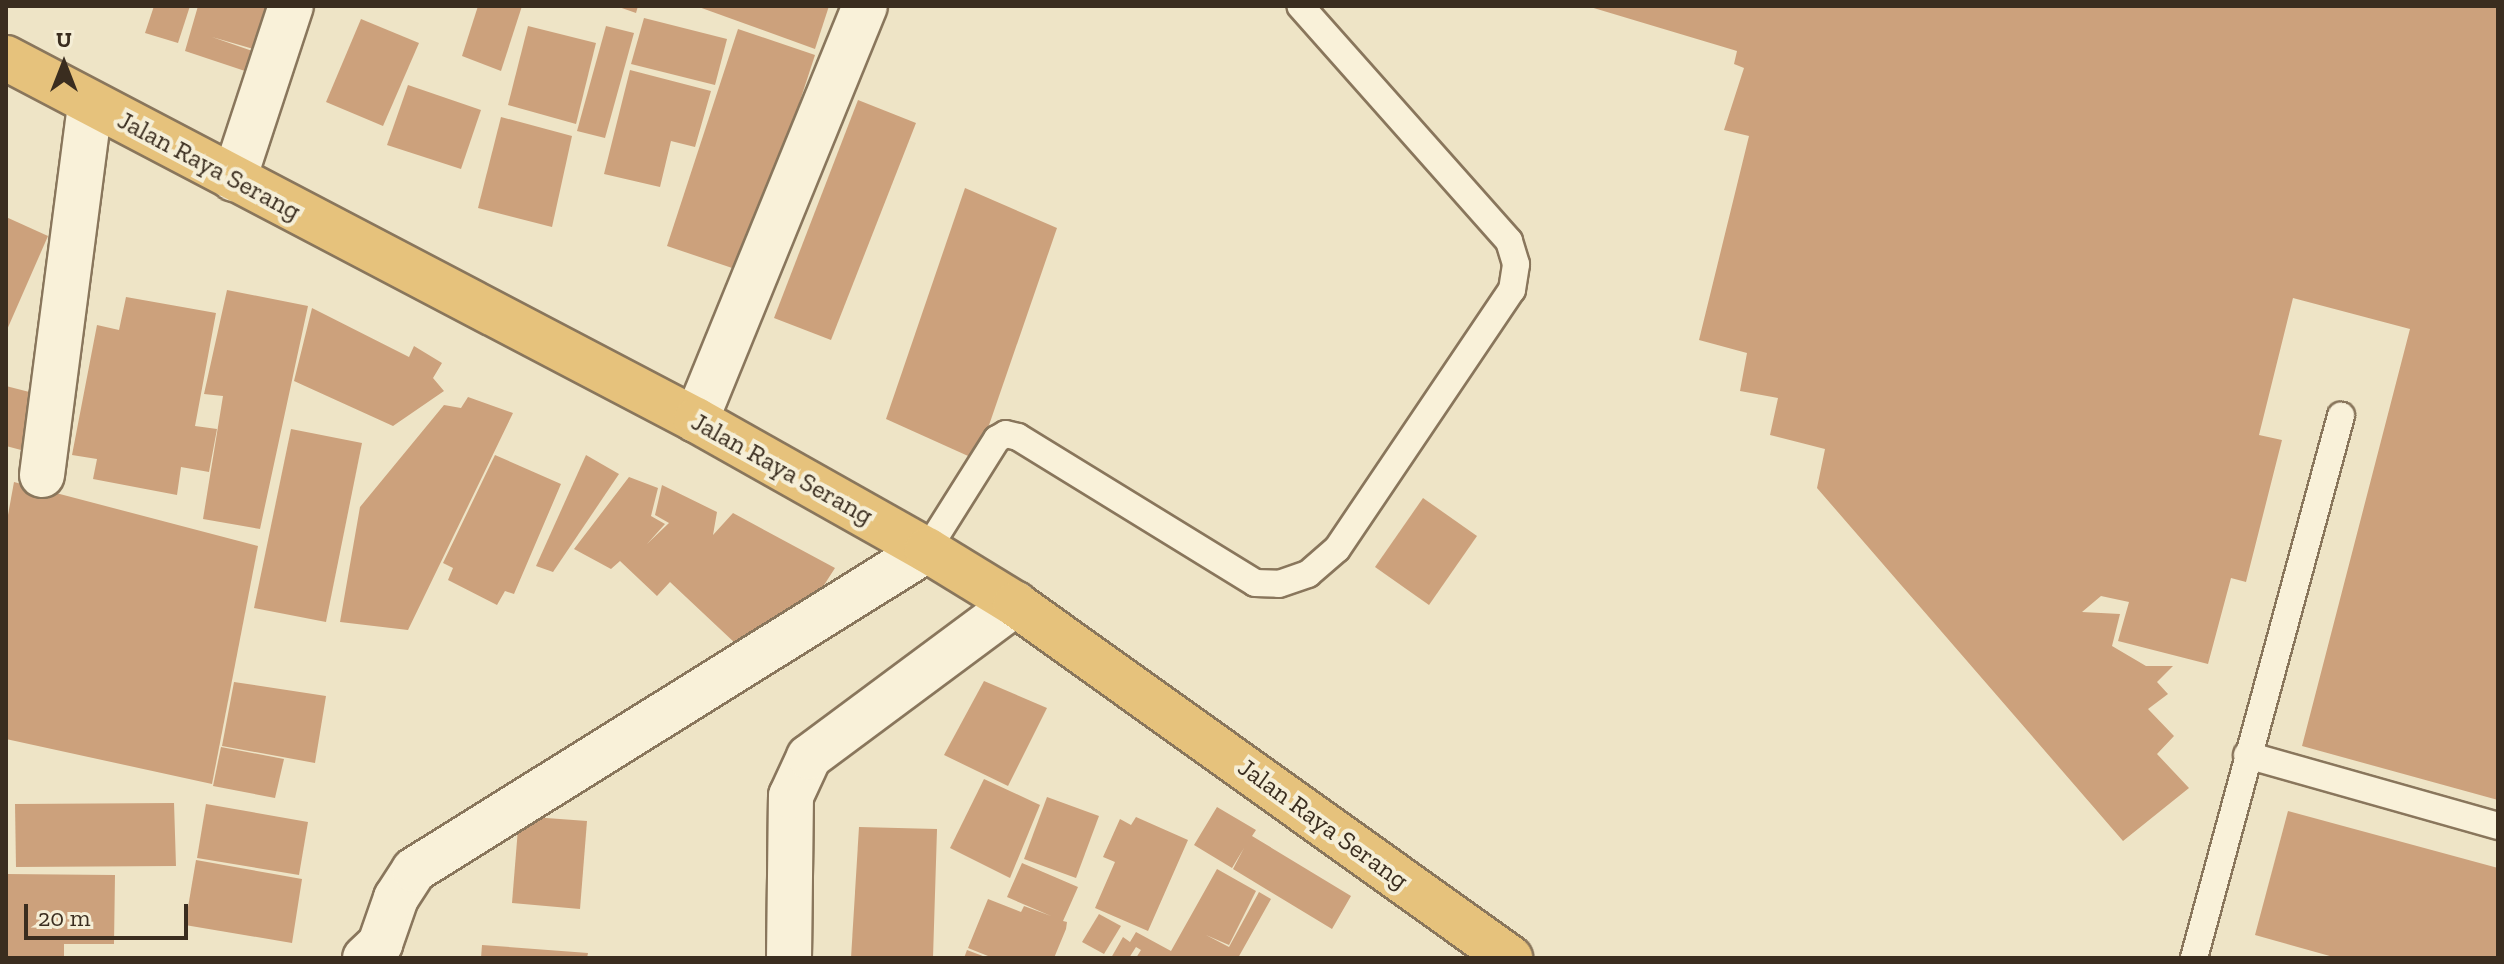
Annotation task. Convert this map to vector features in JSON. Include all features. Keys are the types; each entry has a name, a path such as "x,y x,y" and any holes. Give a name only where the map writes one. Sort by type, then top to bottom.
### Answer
{"highway":[{"name":"Jalan Raya Serang","path":"6,58 696,420 927,550 1015,604 1510,958"}],"street":[{"path":"234,179 291,6"},
{"path":"696,420 865,6"},
{"path":"42,475 90,104"},
{"path":"365,958 380,944 396,898 414,870 671,706 927,550"},
{"path":"789,958 791,796 809,757 1015,604"}],"lane":[{"path":"927,550 997,439 1006,434 1018,437 1255,583 1279,584 1308,574 1337,549 1512,290 1516,264 1509,241 1300,6"},
{"path":"2194,958 2341,416"},
{"path":"2247,755 2498,826"}],"building":[{"path":"154,6 190,6 178,43 145,33"},
{"path":"198,6 271,6 257,50 212,37 258,53 251,73 185,51"},
{"path":"478,6 522,6 501,71 462,56"},
{"path":"616,6 638,6 636,13"},
{"path":"696,6 829,6 815,49"},
{"path":"1587,6 2498,6 2498,800 2302,746 2410,329 2293,298 2259,435 2282,440 2246,582 2231,578 2208,664 2118,641 2129,602 2101,596 2082,612 2120,614 2112,646 2146,666 2173,666 2157,682 2168,694 2148,709 2174,736 2157,754 2189,788 2123,841 1817,488 1825,449 1770,435 1778,398 1740,391 1747,353 1699,340 1749,136 1724,130 1744,68 1734,64 1737,51"},
{"path":"644,18 727,39 715,85 631,64"},
{"path":"361,19 419,43 383,126 326,102"},
{"path":"528,26 596,43 576,124 508,105"},
{"path":"606,26 634,33 605,138 577,131"},
{"path":"738,29 815,55 744,272 667,246"},
{"path":"630,70 711,91 695,147 671,141 660,187 604,174"},
{"path":"408,85 481,110 461,169 387,145"},
{"path":"858,100 916,123 831,340 774,318"},
{"path":"501,117 572,136 552,227 478,208"},
{"path":"965,188 1057,228 977,460 886,419"},
{"path":"6,217 48,236 6,332"},
{"path":"227,290 308,306 260,529 203,519 223,396 204,394"},
{"path":"126,297 216,313 195,426 217,429 209,472 181,467 177,495 93,479 97,459 72,455 97,325 119,330"},
{"path":"312,308 409,357 414,346 442,363 433,378 444,391 393,426 294,381"},
{"path":"6,386 41,395 25,451 6,446"},
{"path":"468,397 513,413 408,630 340,622 360,507 444,405 461,408"},
{"path":"291,429 362,443 326,622 254,608"},
{"path":"495,455 561,484 514,594 505,591 497,605 448,580 453,568 443,563"},
{"path":"586,455 619,474 553,572 536,566"},
{"path":"629,477 658,488 651,516 665,524 647,544 669,523 655,515 662,485 717,512 713,535 733,513 835,568 817,596 736,644 670,582 657,596 620,561 611,569 574,549"},
{"path":"14,482 258,546 212,784 6,739 6,526"},
{"path":"1423,498 1477,536 1429,605 1375,567"},
{"path":"984,681 1047,708 1008,786 944,755"},
{"path":"234,682 326,696 315,763 222,746"},
{"path":"221,747 284,759 275,798 213,786"},
{"path":"984,779 1040,805 1010,878 950,848"},
{"path":"1047,797 1099,816 1076,878 1024,859"},
{"path":"174,803 176,866 16,867 15,804"},
{"path":"206,804 308,822 299,875 197,858"},
{"path":"1217,807 1256,830 1252,836 1351,896 1332,929 1233,869 1244,848 1232,868 1194,845"},
{"path":"2288,811 2498,868 2498,958 2337,958 2255,935"},
{"path":"519,816 587,821 580,909 512,903"},
{"path":"1136,817 1188,840 1148,931 1095,908 1115,862 1103,857 1120,819 1131,825"},
{"path":"859,827 937,829 933,958 851,958"},
{"path":"196,860 302,879 292,943 185,925"},
{"path":"1022,863 1078,887 1063,921 1067,922 1066,929 1054,958 993,958 968,948 988,899 1021,912 1024,906 1051,916 1007,897"},
{"path":"1217,869 1256,891 1229,945 1206,935 1229,947 1259,892 1271,899 1238,958 1136,958 1141,950 1136,947 1129,958 1111,958 1123,937 1130,942 1136,932 1171,951"},
{"path":"6,874 115,875 114,944 64,944 64,958 6,958"},
{"path":"1099,914 1121,926 1104,954 1082,942"},
{"path":"482,945 588,953 587,958 481,958"},
{"path":"967,950 988,958 964,958"}]}
